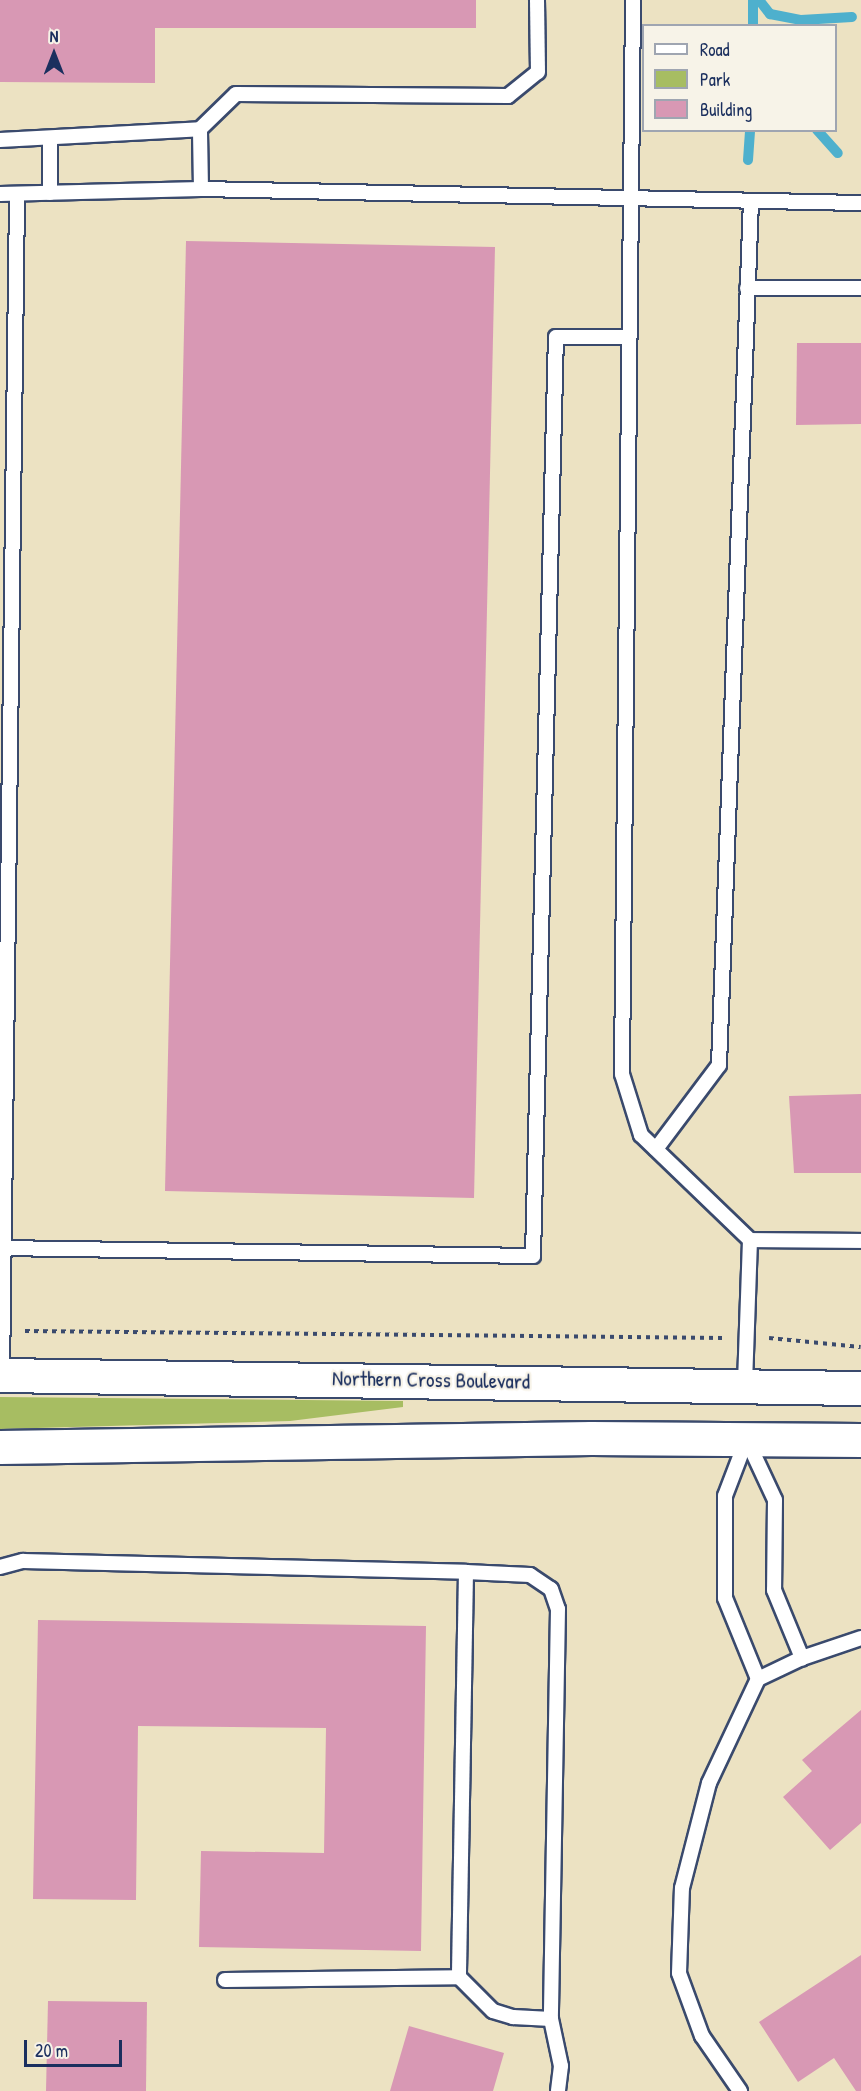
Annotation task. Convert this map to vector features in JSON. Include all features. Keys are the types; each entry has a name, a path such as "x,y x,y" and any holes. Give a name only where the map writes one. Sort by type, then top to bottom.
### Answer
{"street":[{"name":"Northern Cross Boulevard","path":"1,1375 861,1388"},
{"path":"745,1386 747,1439"},
{"path":"0,1448 747,1439 861,1440"}],"lane":[{"path":"0,140 200,129 236,94 507,96 538,72 537,0"},
{"path":"633,0 622,1074 641,1135 750,1240 861,1241"},
{"path":"200,129 201,189"},
{"path":"50,139 50,193"},
{"path":"0,194 201,189 631,200 861,203"},
{"path":"1,1375 4,1331 2,1248 17,194"},
{"path":"656,1149 719,1065 751,202"},
{"path":"747,288 861,288"},
{"path":"2,1248 533,1256 556,337 629,337"},
{"path":"745,1386 750,1240"},
{"path":"747,1439 775,1500 774,1590 802,1658"},
{"path":"747,1439 725,1496 725,1598 758,1679"},
{"path":"0,1567 23,1561 466,1572 530,1575 550,1589 558,1610 550,2019 561,2066 558,2091"},
{"path":"459,1977 466,1572"},
{"path":"740,2091 702,2037 679,1973 682,1888 709,1783 758,1679 802,1658 861,1638"},
{"path":"225,1980 459,1977 493,2011 513,2018 550,2019"}],"path":[{"path":"4,1331 748,1338 861,1347"}],"green space":[{"path":"0,1397 403,1401 403,1407 290,1421 0,1429"}],"building":[{"path":"0,0 476,0 476,28 155,28 155,83 0,82"},
{"path":"186,241 495,247 474,1198 165,1191"},
{"path":"797,343 861,343 861,424 796,425"},
{"path":"861,1094 861,1173 794,1173 789,1096"},
{"path":"38,1620 426,1626 421,1951 199,1947 201,1851 324,1853 326,1728 138,1726 136,1900 33,1899"},
{"path":"861,1710 861,1823 830,1850 783,1797 812,1771 802,1760"},
{"path":"861,1955 861,2091 856,2091 834,2058 798,2082 759,2022"},
{"path":"48,2001 147,2002 146,2091 46,2091"},
{"path":"409,2026 504,2053 493,2091 390,2091"}],"waterway":[{"path":"753,0 753,24"},
{"path":"759,0 770,14 801,20 852,17"},
{"path":"748,160 750,132"},
{"path":"819,132 838,153"}]}
